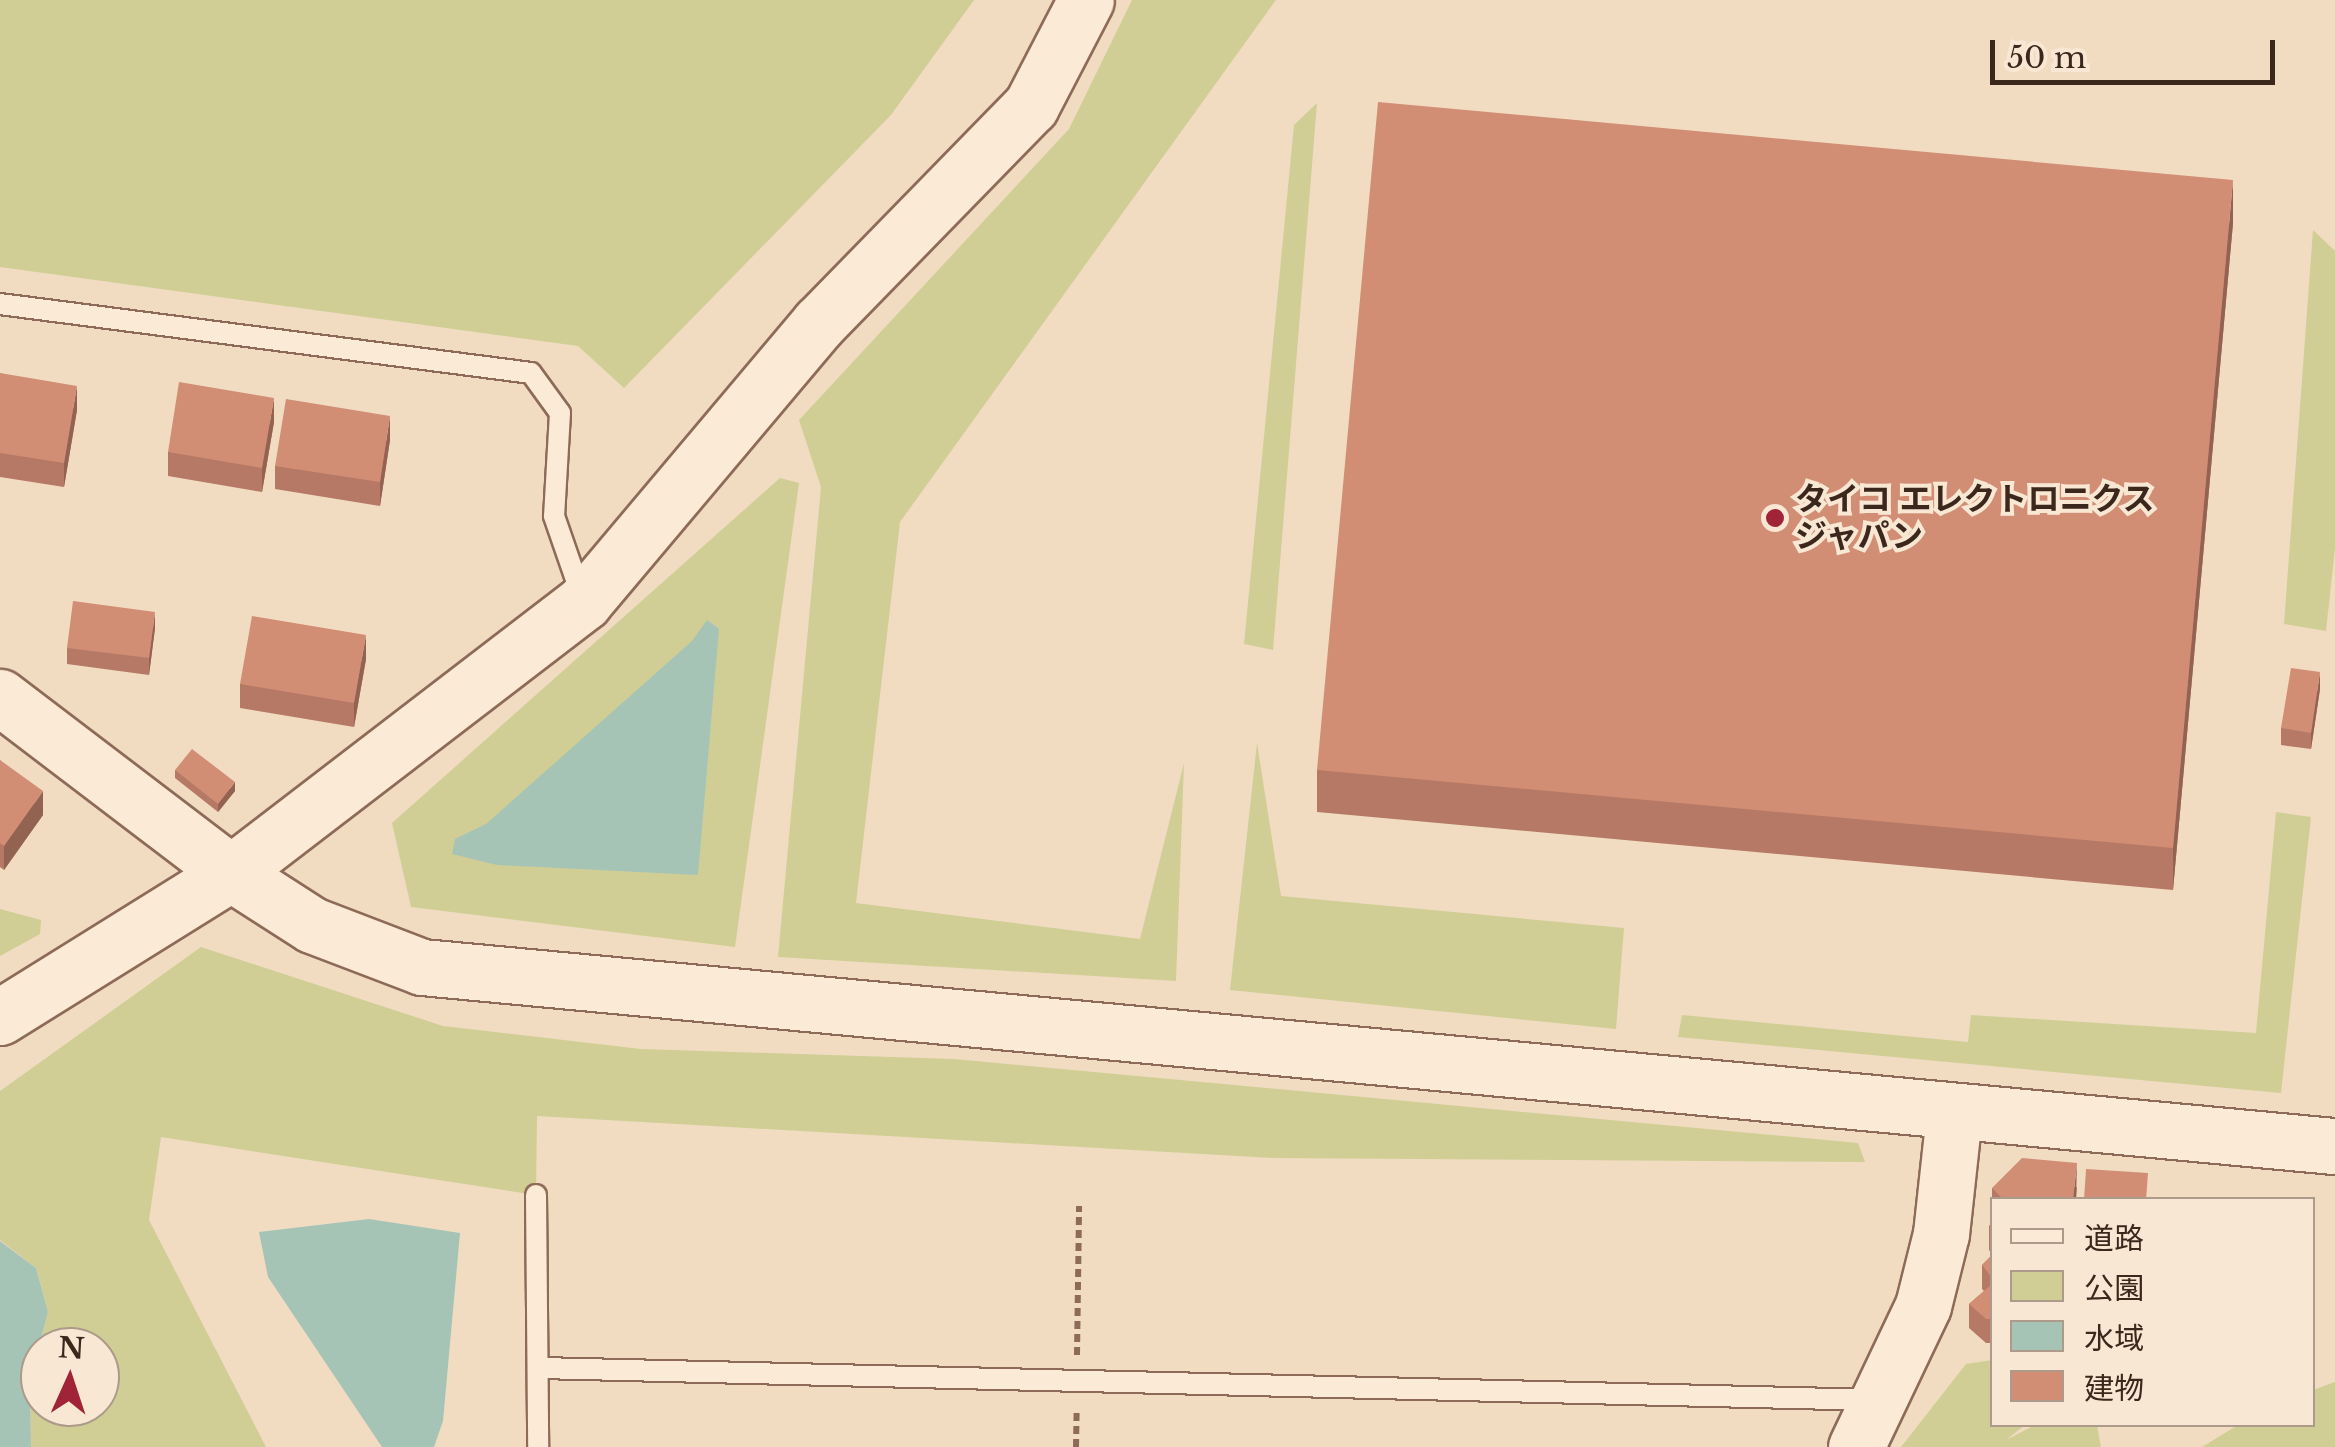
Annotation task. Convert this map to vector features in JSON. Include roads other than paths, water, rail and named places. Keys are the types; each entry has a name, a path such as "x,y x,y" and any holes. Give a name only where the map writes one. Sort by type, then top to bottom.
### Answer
{"street":[{"path":"0,1017 231,872 584,602 820,324 1031,106 1086,0"},
{"path":"0,697 231,872 312,925 422,967 1954,1115 2335,1146"},
{"path":"1856,1447 1882,1400 1922,1306 1936,1252 1954,1115"}],"lane":[{"path":"0,304 531,373 560,414 554,516 584,602"},
{"path":"536,1195 538,1447"},
{"path":"538,1368 1882,1400"}],"water":[{"path":"707,620 719,629 698,875 497,865 452,854 455,839 486,824 692,641"},
{"path":"369,1219 460,1233 443,1421 434,1447 382,1447 268,1277 259,1232"},
{"path":"0,1241 36,1268 48,1312 44,1327 20,1327 20,1427 31,1427 31,1447 0,1447"}],"place":[{"name":"タイコ エレクトロニクス ジャパン","path":"1775,518"}]}
